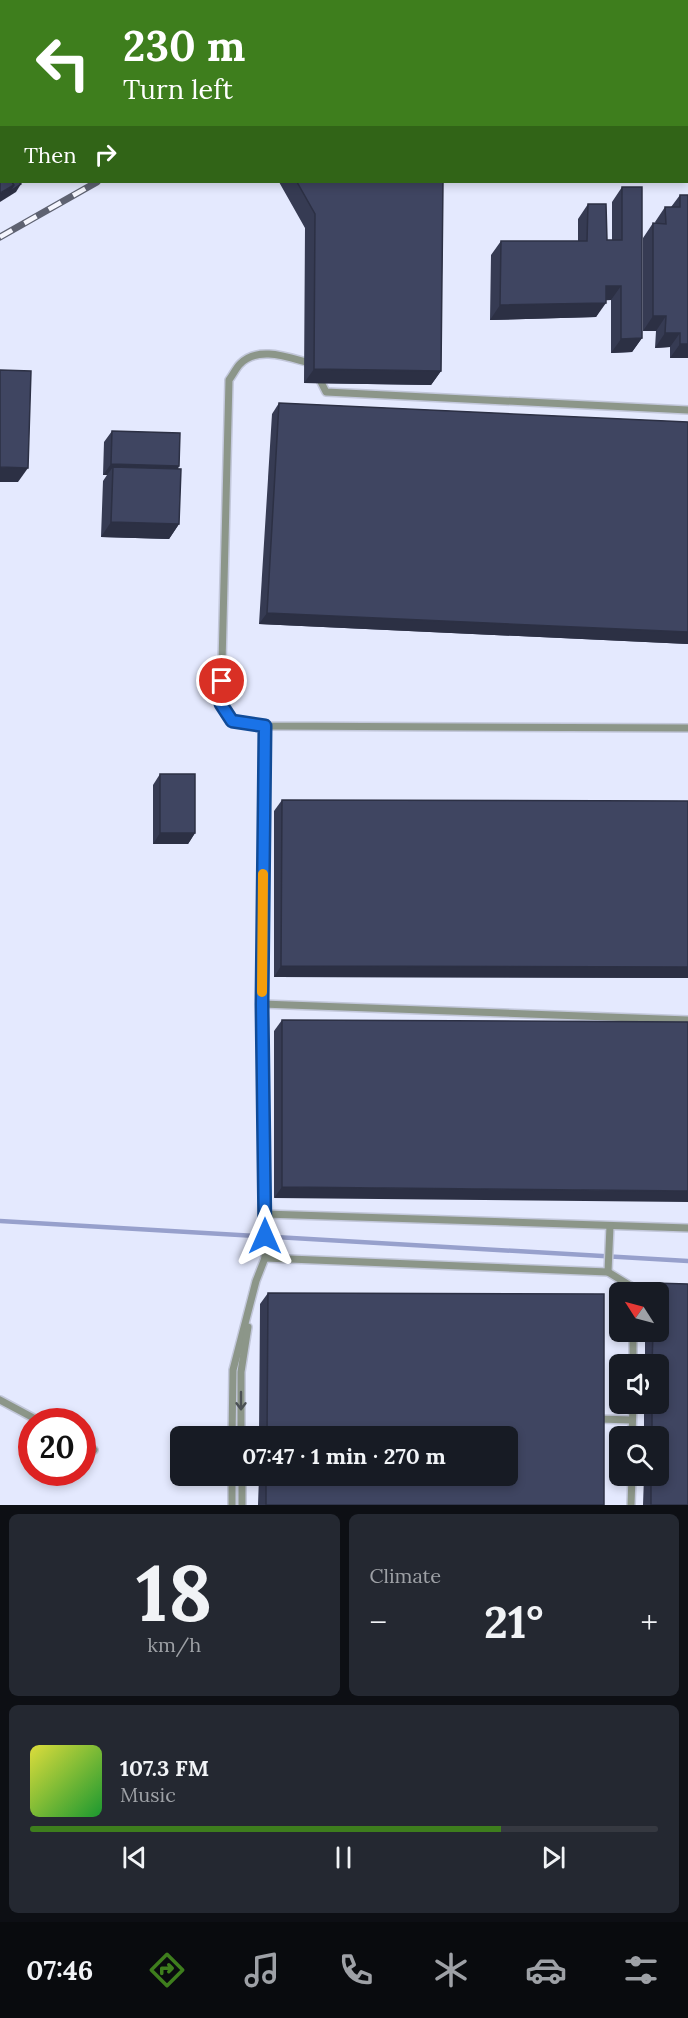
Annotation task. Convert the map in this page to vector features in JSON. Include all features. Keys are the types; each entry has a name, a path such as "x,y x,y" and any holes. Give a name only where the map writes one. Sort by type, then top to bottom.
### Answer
{"lane":[{"path":"688,410 326,392 311,363 277,354 257,355 241,362 229,380 221,704 232,721 265,726 688,728"},
{"path":"232,1426 233,1370 256,1281 265,1258 262,1004 265,726"},
{"path":"262,1004 688,1020"},
{"path":"265,1214 688,1228"},
{"path":"608,1272 610,1226"},
{"path":"265,1258 608,1272 622,1282"},
{"path":"241,1426 241,1372 256,1281"},
{"path":"0,1400 18,1409"},
{"path":"632,1414 632,1426"},
{"path":"599,1419 632,1420"},
{"path":"232,1486 232,1505"},
{"path":"242,1486 242,1505"},
{"path":"631,1505 632,1486"}],"building":[{"path":"0,183 13,183 14,185 0,193"},
{"path":"13,183 21,184 9,192 14,185"},
{"path":"298,183 443,183 441,371 314,369 315,214"},
{"path":"622,187 642,187 642,338 621,339 621,286 606,286 606,303 500,305 501,241 587,241 588,204 606,204 607,240 622,240"},
{"path":"680,195 688,195 688,344 680,344 680,333 665,333 666,316 653,316 653,223 666,224 665,207 680,207"},
{"path":"0,370 31,371 28,468 0,467"},
{"path":"279,403 688,422 688,632 267,613"},
{"path":"112,431 180,433 179,466 111,464"},
{"path":"113,467 181,469 179,524 111,522"},
{"path":"160,774 195,774 195,833 160,833"},
{"path":"282,800 688,801 688,967 281,966"},
{"path":"282,1020 688,1022 688,1191 282,1187"},
{"path":"669,1283 688,1284 688,1505 651,1505 651,1486 669,1486 669,1426 652,1426 652,1414 669,1414 669,1354 652,1354 653,1342 669,1342"},
{"path":"268,1293 604,1294 604,1505 266,1505 266,1486 518,1486 518,1426 267,1426"}],"waterway":[{"path":"0,1221 688,1261"}],"railway":[{"path":"0,237 95,183"}],"slow traffic":[{"path":"262,992 263,874"}],"route":[{"path":"222,681 221,704 232,721 265,726 262,1004 265,1236"}]}
